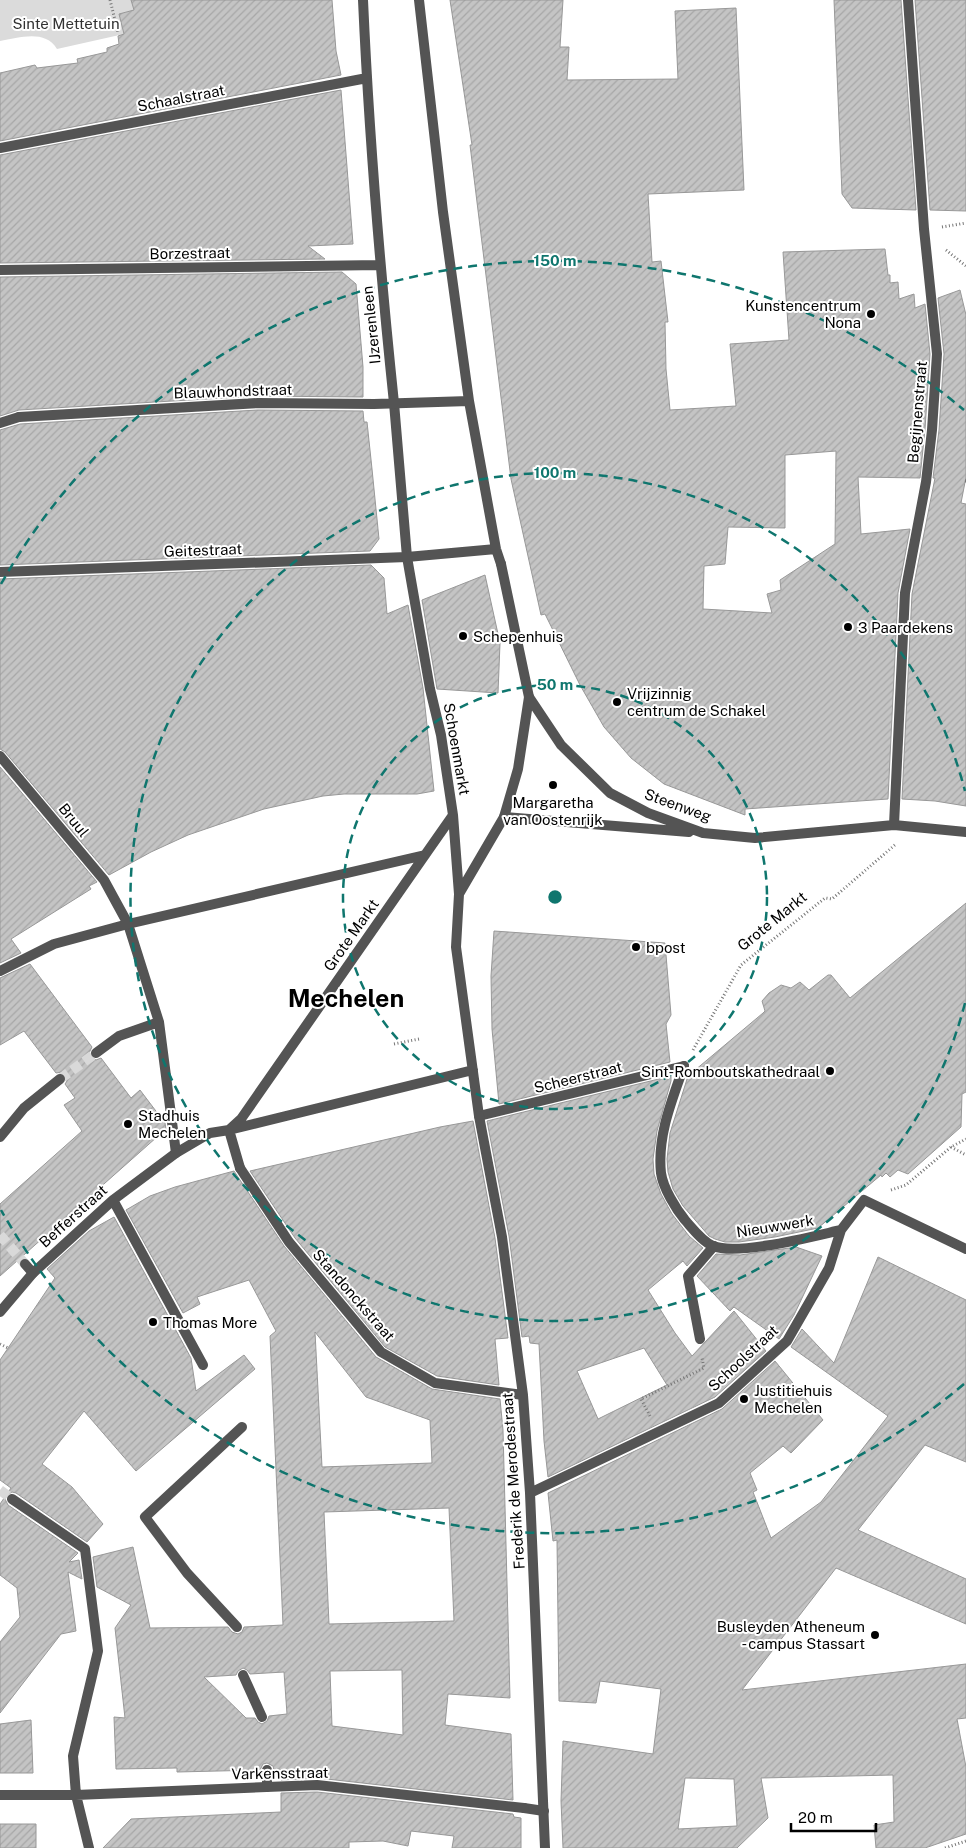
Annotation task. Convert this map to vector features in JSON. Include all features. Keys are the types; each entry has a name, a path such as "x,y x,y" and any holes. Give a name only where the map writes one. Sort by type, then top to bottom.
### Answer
{"street":[{"name":"IJzerenleen","path":"363,0 380,265 407,558"},
{"path":"407,558 496,549 469,401 442,212 419,0"},
{"name":"Begijnenstraat","path":"894,825 905,593 926,482 932,430 937,354 924,229 908,0"},
{"name":"Schaalstraat","path":"0,148 367,78"},
{"name":"Borzestraat","path":"0,270 380,265"},
{"name":"Blauwhondstraat","path":"0,423 19,417 258,403 469,401"},
{"name":"Steenweg","path":"496,549 501,564 530,697 561,745 610,793 648,813 703,833 755,838 894,825 966,832"},
{"name":"Geitestraat","path":"0,572 407,558"},
{"name":"Schoenmarkt","path":"407,558 453,815"},
{"name":"Steenweg","path":"504,817 518,768 530,697"},
{"name":"Bruul","path":"0,756 104,880 128,924"},
{"path":"453,815 459,894 456,947 479,1116"},
{"name":"Grote Markt","path":"229,1130 240,1119 453,815"},
{"path":"459,894 504,817 703,833"},
{"path":"0,971 54,944 128,924 425,854"},
{"path":"128,924 159,1022 176,1153 210,1133 229,1130 473,1070"},
{"path":"96,1053 120,1036 159,1022"},
{"path":"684,1066 667,1114 662,1144 661,1174 675,1208 696,1233 714,1246 688,1276 700,1339"},
{"name":"Scheerstraat","path":"479,1116 684,1066"},
{"path":"0,1137 24,1108 60,1078"},
{"name":"Frederik de Merodestraat","path":"479,1116 502,1237 523,1395 530,1493 545,1848"},
{"name":"Standonckstraat","path":"229,1130 240,1168 289,1242 380,1352 435,1383 523,1395"},
{"name":"Befferstraat","path":"0,1312 33,1273 113,1200 176,1153"},
{"path":"113,1200 203,1365"},
{"path":"864,1200 966,1249"},
{"name":"Schoolstraat","path":"530,1493 720,1403 787,1341 829,1268 841,1230 864,1200"},
{"name":"Nieuwwerk","path":"714,1246 729,1248 763,1246 841,1230"},
{"path":"25,1264 33,1273"},
{"path":"236,1627 186,1573 145,1517 242,1427"},
{"path":"12,1499 85,1549 98,1650 73,1756 76,1795 89,1848"},
{"path":"243,1675 262,1717"},
{"path":"267,1770 267,1787"},
{"name":"Varkensstraat","path":"0,1795 76,1795 317,1785 544,1811"}],"path":[{"path":"110,0 118,32"},
{"name":"Grote Markt","path":"684,1066 741,965 825,898 832,898 897,843 894,825"},
{"path":"394,1044 419,1039"},
{"path":"864,1200 906,1185 951,1147 966,1139"},
{"path":"951,1147 966,1156"},
{"path":"658,1432 641,1399 704,1368 700,1339"},
{"path":"0,1344 8,1348"},
{"path":"945,1848 966,1841"}],"green space":[{"name":"Sinte Mettetuin","path":"0,0 131,0 134,10 119,14 124,34 57,49 46,39 39,37 31,36 0,41"}],"building":[{"path":"131,0 332,0 336,51 341,75 0,141 0,73 35,65 37,68 78,63 77,59 107,52 107,48 119,44 118,36 124,34 119,14 134,10"},
{"path":"450,0 563,0 560,47 569,47 567,80 678,79 675,11 736,8 744,190 648,194 652,262 661,261 668,322 665,322 666,369 670,410 736,406 730,344 789,340 783,252 885,249 890,283 898,282 899,299 914,294 915,308 925,304 930,354 920,478 858,477 861,534 910,529 898,593 888,799 745,809 745,815 664,784 631,758 604,727 580,685 545,614 541,615 511,479 470,145 472,145","holes":["836,451 835,544 780,580 781,590 767,594 772,613 703,609 704,566 725,564 728,527 785,528 785,455"]},
{"path":"834,0 901,0 916,210 852,208 842,194"},
{"path":"915,0 966,0 966,211 930,210"},
{"path":"341,90 353,244 308,246 325,259 0,263 0,155"},
{"path":"342,272 356,284 363,367 363,397 258,396 19,410 0,416 0,277"},
{"path":"960,290 966,315 966,477 961,503 966,504 966,806 935,801 902,799 912,594 935,478 933,478 939,430 944,354 938,298"},
{"path":"258,410 363,411 364,422 367,422 379,539 370,551 0,565 0,430 20,424"},
{"path":"371,565 384,578 387,614 408,605 423,688 434,791 417,794 344,794 323,796 264,809 188,835 151,852 109,875 5,752 0,749 0,579"},
{"name":"Schepenhuis","path":"485,575 500,643 498,693 437,689 422,600"},
{"path":"0,767 97,882 89,886 91,889 11,939 21,953 0,963"},
{"name":"Sint-Romboutskathedraal","path":"966,903 966,1092 962,1094 961,1127 908,1174 898,1170 890,1177 886,1173 882,1177 881,1175 818,1228 739,1242 725,1242 709,1236 683,1206 673,1189 668,1172 667,1159 670,1133 688,1076 763,1013 765,1011 762,1001 769,993 781,985 791,988 800,982 809,990 828,975 831,975 850,998"},
{"path":"494,931 665,943 671,1015 666,1024 670,1062 499,1104 492,1029 491,976"},
{"name":"Stadhuis Mechelen","path":"30,964 92,1047 89,1053 91,1057 96,1060 101,1058 131,1098 140,1090 165,1123 166,1129 0,1276 0,1204 82,1131 64,1105 75,1098 65,1084 67,1081 66,1075 62,1072 56,1073 24,1031 0,1045 0,978"},
{"path":"671,1076 657,1131 653,1159 654,1174 661,1194 672,1214 689,1236 703,1248 687,1266 683,1261 648,1290 692,1356 734,1311 766,1351 715,1397 548,1477 544,1441 539,1344 530,1343 529,1336 522,1337 509,1236 487,1121","holes":["644,1348 667,1385 598,1419 577,1371"]},
{"path":"473,1121 495,1238 508,1338 495,1339 499,1385 437,1376 385,1347 295,1238 250,1171"},
{"path":"234,1171 284,1246 376,1357 432,1389 500,1399 503,1430 510,1698 448,1694 445,1725 511,1734 513,1800 318,1778 281,1780 280,1769 274,1770 273,1766 267,1763 263,1764 260,1770 177,1772 177,1768 116,1769 114,1717 125,1718 115,1628 131,1605 97,1587 93,1557 133,1547 150,1628 228,1627 232,1632 238,1634 242,1632 244,1627 283,1625 270,1336 276,1331 249,1280 197,1297 200,1304 183,1313 126,1210 150,1196","holes":["315,1332 366,1397 430,1420 432,1463 322,1467","449,1508 454,1621 329,1624 324,1512","243,1668 250,1674 284,1672 287,1714 269,1716 267,1721 262,1724 255,1718 246,1718 204,1677 236,1675","402,1670 403,1735 332,1726 330,1671"]},
{"path":"114,1217 191,1358 196,1391 244,1355 255,1369 136,1471 84,1411 42,1464 72,1487 103,1524 87,1542 16,1493 12,1492 7,1495 5,1499 8,1505 78,1553 69,1562 79,1560 82,1579 68,1572 76,1631 61,1634 0,1713 0,1642 20,1617 17,1588 0,1575 0,1504 11,1488 0,1480 0,1360 55,1278 47,1269 89,1231"},
{"path":"796,1247 822,1256 794,1315 779,1339 734,1307 730,1311 697,1276 716,1254 740,1255"},
{"path":"878,1257 966,1300 966,1462 925,1445 858,1530 966,1579 966,1624 836,1568 742,1690 966,1664 966,1718 957,1719 966,1767 966,1834 925,1848 876,1848 874,1825 894,1822 893,1775 761,1778 768,1818 737,1848 563,1848 561,1801 563,1741 653,1754 661,1689 600,1681 596,1703 559,1701 557,1540 553,1541 548,1493 722,1409 775,1361 823,1420 791,1453 783,1446 750,1473 757,1490 753,1492 771,1538 821,1502 888,1416 791,1347 802,1329 834,1363","holes":["685,1778 734,1779 737,1826 678,1829"]},
{"path":"31,1720 33,1773 0,1773 0,1724"},
{"path":"317,1792 513,1814 514,1817 521,1818 521,1848 452,1848 454,1836 411,1831 408,1846 383,1841 349,1842 349,1848 103,1848 131,1819 281,1812 281,1793"},
{"path":"0,1824 36,1824 36,1848 0,1848"}],"tunnel":[{"path":"60,1079 96,1053"},
{"path":"0,1235 25,1264"},
{"path":"0,1490 12,1499"}],"place":[{"name":"Kunstencentrum Nona","path":"871,314"},
{"name":"3 Paardekens","path":"848,627"},
{"name":"Schepenhuis","path":"463,636"},
{"name":"Vrijzinnig centrum de Schakel","path":"617,702"},
{"name":"Margaretha van Oostenrijk","path":"553,785"},
{"name":"bpost","path":"636,947"},
{"name":"Sint-Romboutskathedraal","path":"830,1071"},
{"name":"Stadhuis Mechelen","path":"128,1124"},
{"name":"Thomas More","path":"153,1322"},
{"name":"Justitiehuis Mechelen","path":"744,1399"},
{"name":"Busleyden Atheneum - campus Stassart","path":"875,1635"}],"district":[{"name":"Mechelen","path":"346,998"}]}
